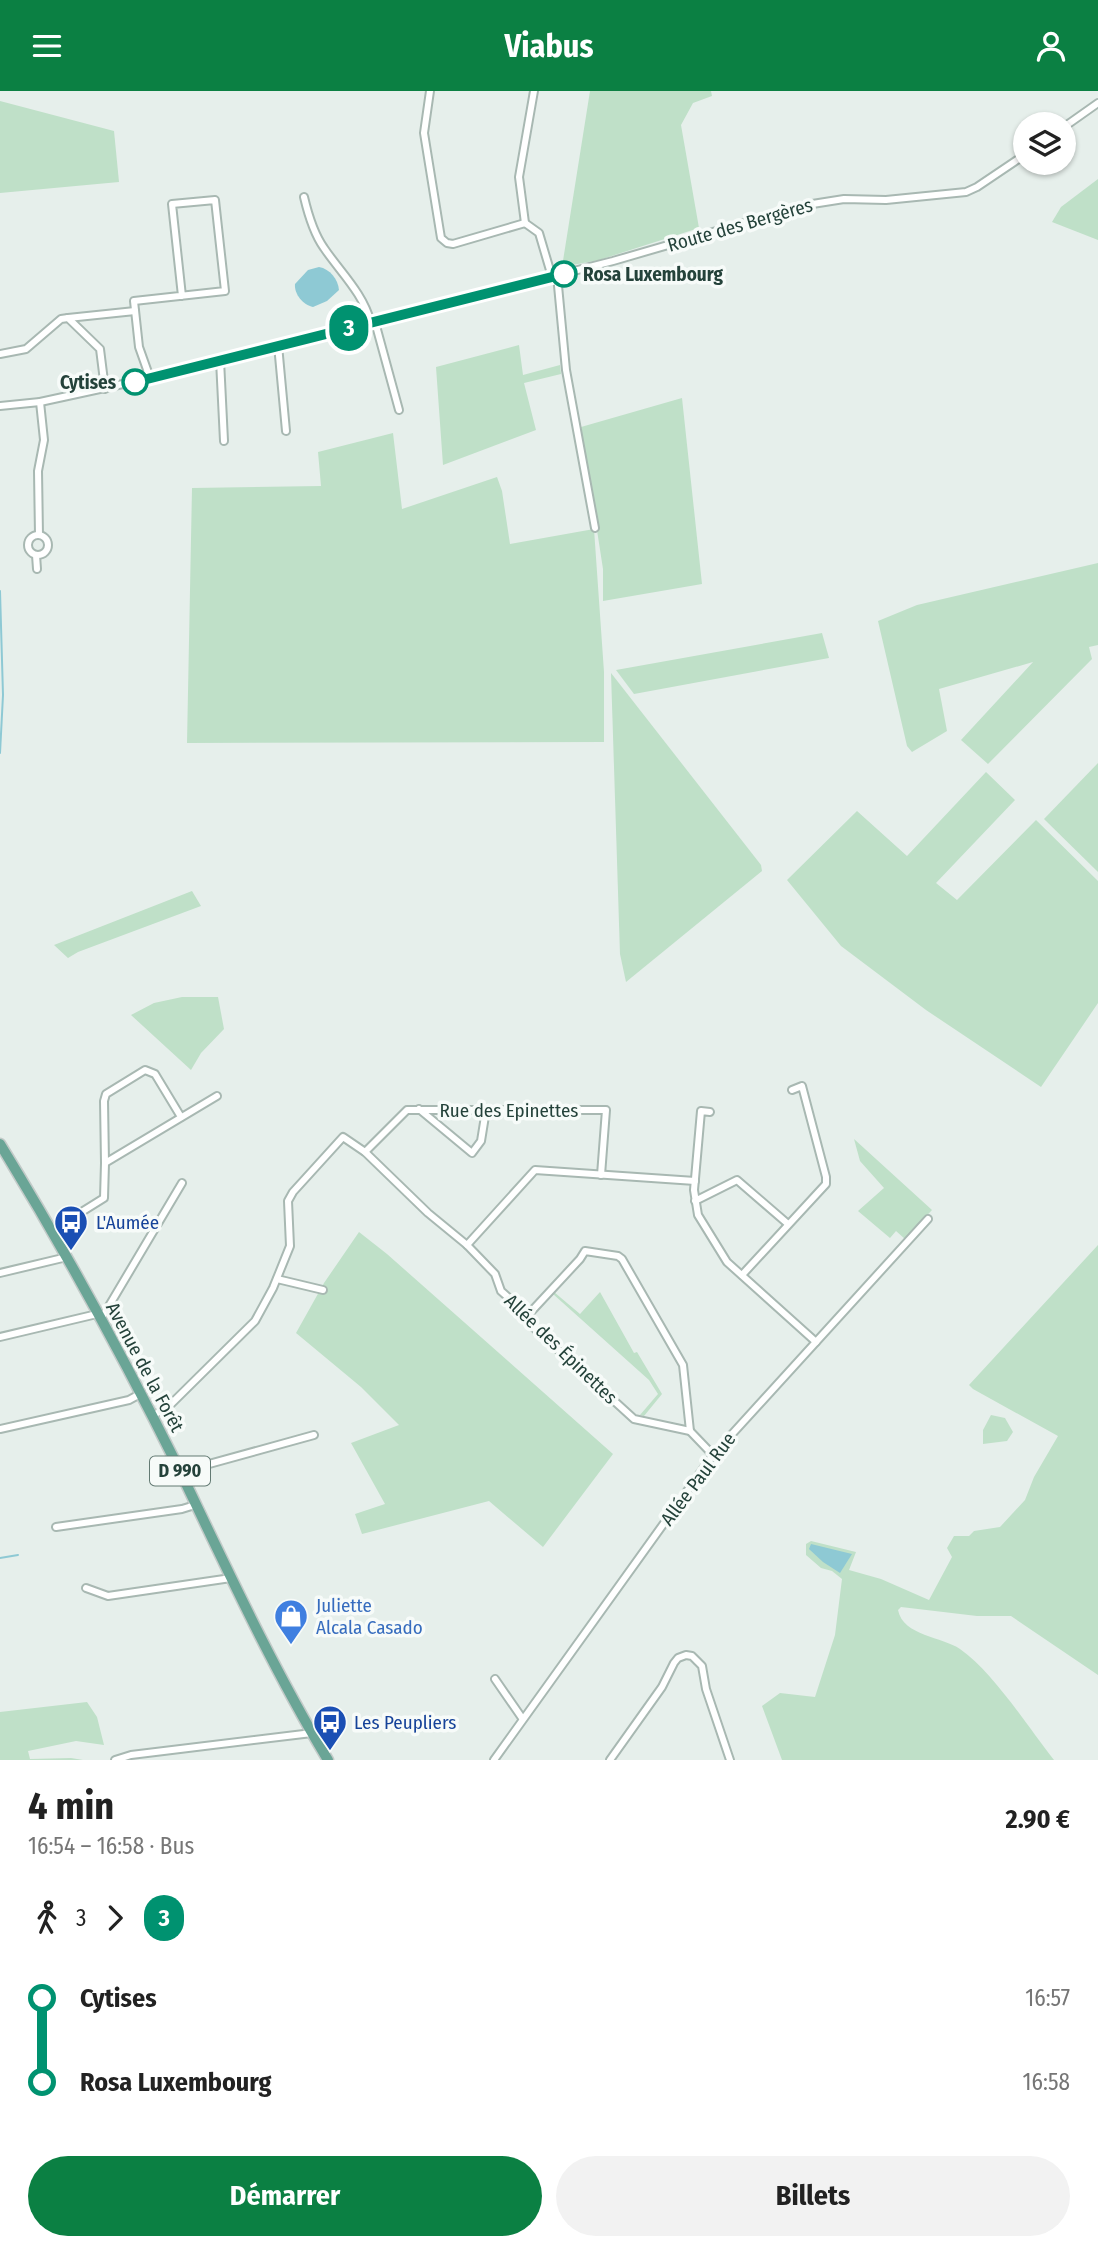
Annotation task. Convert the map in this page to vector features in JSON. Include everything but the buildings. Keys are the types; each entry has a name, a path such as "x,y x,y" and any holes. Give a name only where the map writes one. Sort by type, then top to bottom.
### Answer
{"main road":[{"name":"Avenue de la Forêt","path":"0,1144 66,1257 152,1416 273,1665 328,1760"}],"street":[{"path":"430,91 424,133 442,240 453,244 526,223"},
{"path":"534,91 519,177 526,223 539,233 554,276 566,370 595,528"},
{"path":"1076,119 1098,103"},
{"name":"Route des Bergères","path":"0,406 40,402 150,379 554,276 813,203 844,199 894,200 966,192 1013,163"},
{"path":"304,197 307,212 320,242 362,299 373,322 399,410"},
{"path":"150,379 139,347 134,301 181,296 225,291 215,200 172,205 181,296"},
{"path":"0,354 26,349 55,324 68,318 135,311"},
{"path":"68,318 100,349 105,389"},
{"path":"278,345 286,431"},
{"path":"220,360 224,441"},
{"path":"0,398 0,406"},
{"path":"39,535 38,471 44,440 40,402"},
{"path":"34,535 39,535 46,539 48,547 43,554 36,555 28,550 28,541 34,535"},
{"path":"36,555 37,569"},
{"path":"51,1231 104,1198 106,1094 145,1070 154,1072 181,1117"},
{"path":"742,1275 826,1184 802,1086 792,1090"},
{"path":"105,1163 217,1096"},
{"path":"419,1109 471,1153 481,1141 486,1110"},
{"name":"Rue des Epinettes","path":"365,1152 407,1110 606,1110 601,1175"},
{"path":"710,1112 701,1111 695,1181 698,1215 727,1262 816,1342"},
{"path":"152,1416 168,1407 255,1321 277,1279 290,1245 288,1201 293,1192 343,1137 365,1152"},
{"name":"Allée des Épinettes","path":"365,1152 428,1213 467,1245 495,1273 501,1291 528,1315 531,1325 634,1419 690,1431"},
{"path":"467,1245 535,1170 695,1181"},
{"path":"695,1201 730,1181 737,1180 788,1224"},
{"path":"0,1338 103,1316 181,1183"},
{"name":"Allée Paul Rue","path":"494,1760 713,1455 928,1219"},
{"path":"528,1315 585,1251 618,1255 683,1365 690,1431 713,1455"},
{"path":"0,1273 66,1257"},
{"path":"277,1279 323,1290"},
{"path":"0,1429 129,1400 140,1394"},
{"path":"180,1472 314,1435"},
{"path":"56,1527 195,1505"},
{"path":"86,1588 108,1596 231,1578"},
{"path":"610,1760 662,1687 674,1663 686,1655 692,1656 702,1666 705,1689 730,1760"},
{"path":"495,1679 522,1718"},
{"path":"115,1760 131,1755 312,1734"}],"green space":[{"path":"590,91 711,91 712,96 693,103 681,125 699,228 599,260 562,267"},
{"path":"0,101 114,131 119,182 0,193"},
{"path":"1098,179 1098,240 1052,222 1061,207"},
{"path":"519,345 523,375 560,365 561,374 524,383 536,430 443,465 436,367"},
{"path":"682,398 702,584 603,601 603,569 581,427"},
{"path":"393,433 402,509 497,477 502,491 510,544 594,529 604,672 604,742 187,743 192,488 321,486 318,452"},
{"path":"1098,563 1098,645 1089,647 1092,659 988,764 961,740 1033,662 939,689 947,731 912,752 907,746 878,621 917,605"},
{"path":"822,633 829,658 634,694 616,670"},
{"path":"611,673 761,865 762,871 626,982 620,954"},
{"path":"1098,763 1098,872 1044,819"},
{"path":"986,772 1015,800 936,883 957,900 1036,820 1098,881 1098,1003 1041,1087 926,1010 841,946 787,880 857,811 907,856"},
{"path":"192,891 201,906 68,958 54,945"},
{"path":"182,997 218,997 224,1029 201,1053 191,1070 131,1015 154,1003"},
{"path":"854,1139 932,1210 905,1239 896,1231 890,1238 858,1211 884,1188 860,1161"},
{"path":"359,1232 613,1454 543,1547 489,1501 362,1534 355,1514 385,1504 351,1443 399,1425 361,1387 296,1333 324,1283"},
{"path":"1098,1245 1098,1675 1011,1616 977,1616 901,1607 898,1610 901,1619 915,1631 953,1645 973,1659 998,1686 1054,1760 782,1760 762,1706 780,1693 815,1697 835,1635 842,1579 832,1571 821,1568 806,1555 806,1544 811,1541 856,1552 849,1570 881,1579 929,1600 952,1557 947,1548 954,1536 969,1536 974,1531 1000,1527 1025,1500 1034,1477 1058,1436 969,1385"},
{"path":"554,1292 580,1314 600,1292 634,1353 637,1352 662,1394 644,1416 640,1415 658,1394 649,1380 553,1294"},
{"path":"991,1415 1005,1418 1013,1432 1007,1441 983,1444 983,1430"},
{"path":"87,1702 97,1717 104,1745 76,1741 28,1751 30,1759 83,1760 0,1760 0,1712"}],"water":[{"path":"319,267 333,275 339,290 327,301 313,307 300,299 295,284 308,270"},
{"path":"811,1544 852,1554 840,1573 809,1549"}],"waterway":[{"path":"0,591 3,695 0,753"},
{"path":"0,1558 18,1555"}],"bus line":[{"name":"3","path":"135,382 564,274"}],"place":[{"name":"Rosa Luxembourg","path":"564,274"},
{"name":"Cytises","path":"135,382"},
{"name":"L'Aumée","path":"71,1252"},
{"name":"Juliette Alcala Casado","path":"291,1646"},
{"name":"Les Peupliers","path":"330,1752"}]}
